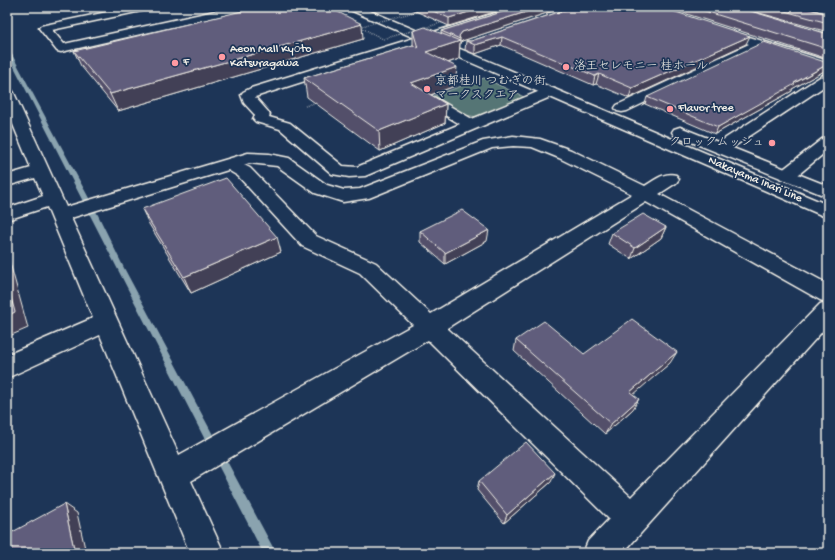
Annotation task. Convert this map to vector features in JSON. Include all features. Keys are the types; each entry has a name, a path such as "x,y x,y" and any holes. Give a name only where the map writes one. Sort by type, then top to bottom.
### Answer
{"street":[{"path":"146,7 45,28 61,48 247,7"},
{"path":"203,7 214,14"},
{"name":"Nakayama Inari Line","path":"352,7 421,32 550,92 828,212"},
{"path":"375,7 637,114"},
{"path":"526,7 438,33 421,32 256,91 248,95 248,100 263,114 260,119 285,126 338,170 359,172 451,134 470,124 550,92"},
{"path":"815,7 828,10"},
{"path":"708,27 828,65"},
{"path":"622,108 694,72 759,44"},
{"path":"721,148 828,78"},
{"path":"7,93 207,553"},
{"path":"431,101 470,124"},
{"name":"Nakayama Inari Line","path":"666,126 828,192"},
{"path":"7,214 56,207 248,158 269,159 283,162 321,189 343,196 363,194 489,144 513,141 534,142 566,154 644,193 828,294"},
{"path":"787,175 828,142"},
{"path":"230,162 244,172 309,241 368,268 632,519"},
{"path":"7,181 41,171"},
{"path":"173,475 429,326 644,193 670,179"},
{"path":"600,553 828,310"},
{"path":"7,367 106,322"}],"path":[{"path":"354,29 424,9"},
{"path":"360,27 383,39 421,32 449,20"},
{"path":"305,106 319,101"}],"green space":[{"path":"484,78 524,97 478,117 464,115 431,97"}],"building":[{"path":"259,7 328,7 362,24 110,94 74,51"},
{"path":"424,7 485,7 449,18"},
{"path":"518,7 542,7 462,32 459,36 460,39 441,31"},
{"path":"574,7 660,7 750,36 632,88 599,74 595,76 502,37 475,45 466,41 471,41"},
{"path":"692,7 737,7 828,34 828,49"},
{"path":"770,7 802,7 828,14 828,23"},
{"path":"425,27 460,41 426,52 457,67 411,83 446,104 379,131 304,78 413,45 418,48 413,31"},
{"path":"764,42 828,64 718,127 647,97"},
{"path":"226,178 277,237 184,277 142,209"},
{"path":"462,210 489,230 445,253 420,231"},
{"path":"643,214 666,227 635,248 612,233"},
{"path":"7,283 15,312 7,316"},
{"path":"632,319 677,352 630,392 639,399 611,424 516,340 544,321 584,354"},
{"path":"526,442 555,473 507,515 479,481"},
{"path":"64,504 75,553 7,553 7,535"}],"waterway":[{"path":"7,49 270,553"}],"place":[{"name":"Aeon Mall Kyōto Katsuragawa","path":"222,57"},
{"name":"F","path":"175,63"},
{"name":"洛王セレモニー 桂ホール","path":"566,67"},
{"name":"京都桂川 つむぎの街 マークスクエア","path":"427,89"},
{"name":"Flavor tree","path":"670,109"},
{"name":"クロックムッシュ","path":"772,143"}]}
